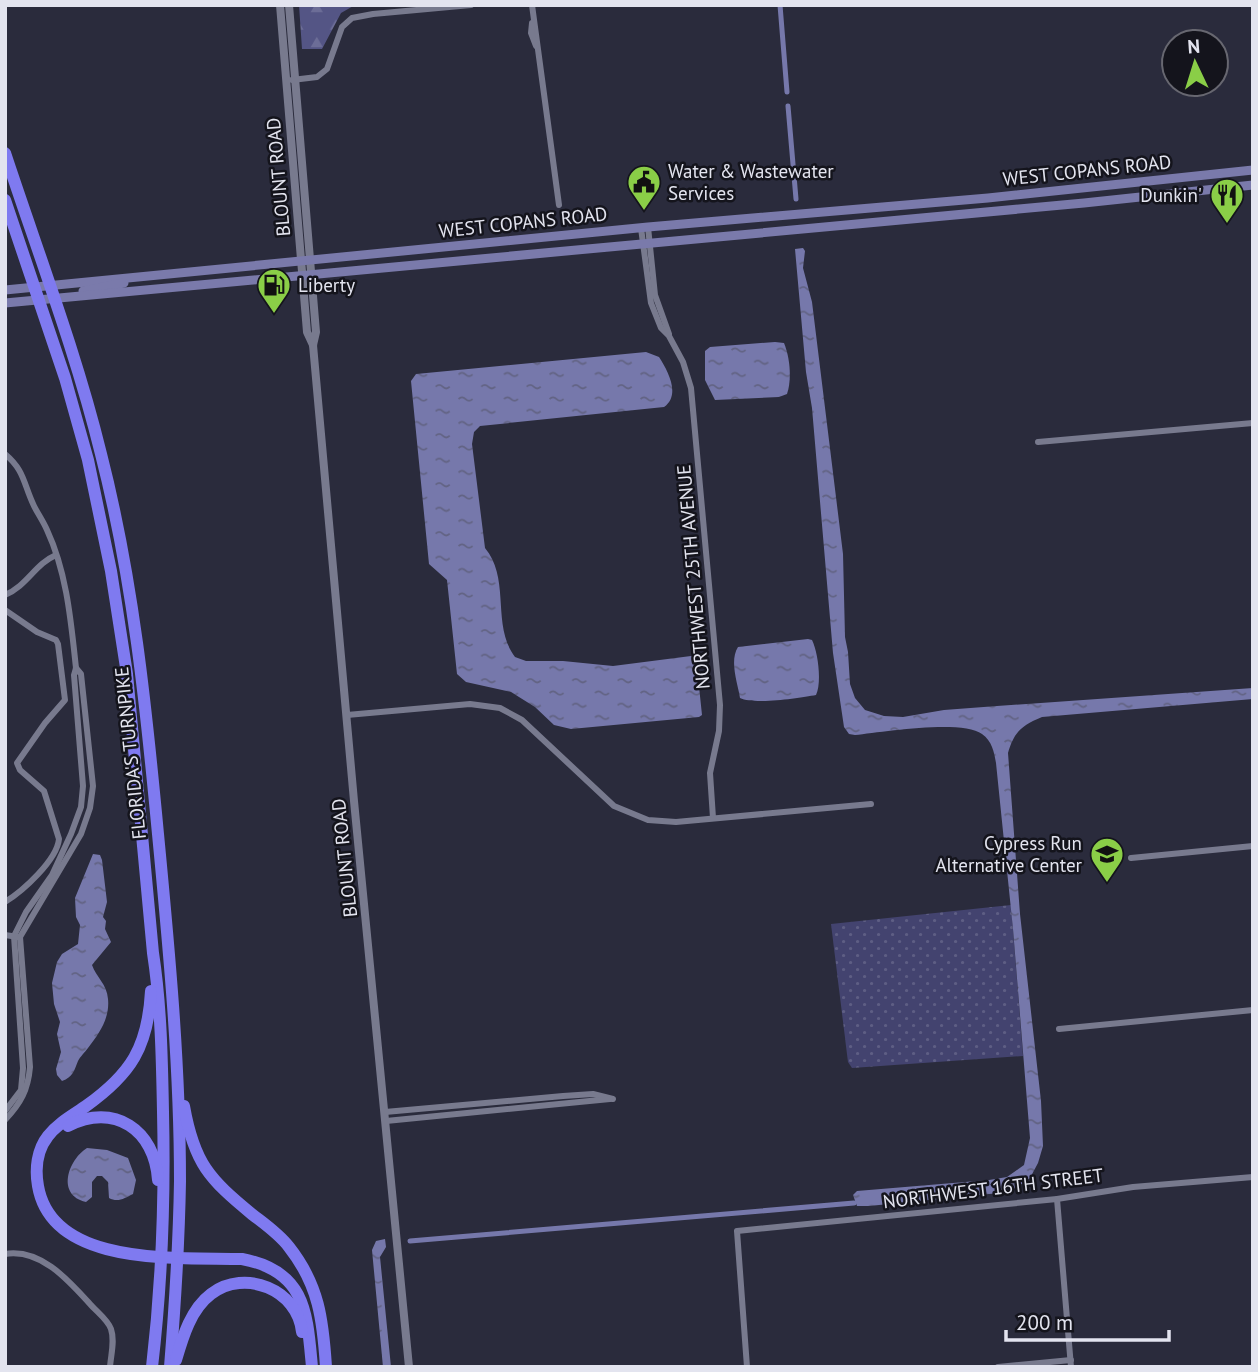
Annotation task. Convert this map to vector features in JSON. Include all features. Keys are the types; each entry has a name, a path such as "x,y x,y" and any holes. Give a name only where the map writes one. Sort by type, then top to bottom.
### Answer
{"highway":[{"name":"FLORIDA'S TURNPIKE","path":"5,153 83,386 102,457 126,567 141,668 167,934 176,1061 180,1180 172,1367"},
{"name":"FLORIDA'S TURNPIKE","path":"5,200 65,378 88,460 111,571 127,674 158,985 163,1084 164,1185 152,1367"},
{"path":"153,953 149,1023 142,1046 131,1066 117,1082 61,1122 49,1135 38,1155 37,1179 43,1205 49,1214 75,1237 110,1251 256,1255 284,1267 295,1277 312,1303 319,1367"},
{"path":"176,1061 188,1131 201,1163 223,1191 275,1232 287,1245 309,1279 322,1315 326,1367"},
{"path":"150,1252 92,1237 79,1231 58,1213 46,1191 43,1166 50,1146 58,1134 79,1120 94,1117 127,1123 140,1133 155,1158 162,1219"},
{"path":"191,1254 258,1262 286,1280 304,1306 312,1367"},
{"path":"172,1367 186,1328 199,1306 211,1294 227,1286 246,1283 265,1285 281,1294 293,1306 301,1323 306,1367"}],"main road":[{"name":"WEST COPANS ROAD","path":"5,290 988,198 1253,170"},
{"name":"WEST COPANS ROAD","path":"5,303 1253,185"},
{"path":"140,292 146,283 176,279 190,273"},
{"path":"5,303 19,298 122,285 127,279"}],"street":[{"name":"BLOUNT ROAD","path":"280,5 291,80"},
{"name":"BLOUNT ROAD","path":"289,5 291,80 307,275 307,332 313,345 409,1367"},
{"path":"291,80 317,77 327,69 342,27 352,18 471,5"},
{"path":"532,5 534,19 531,33 537,48 559,205"},
{"name":"NORTHWEST 25TH AVENUE","path":"645,228 650,303 661,328 669,336 683,362 690,383 720,705 719,731 710,773 713,818"},
{"path":"1038,442 1253,423"},
{"path":"5,454 19,466 56,555 70,610 76,668 81,674 93,786 90,808 81,834 17,940 23,1068 21,1090 5,1111"},
{"path":"5,594 15,591 43,561 56,555"},
{"path":"5,610 37,632 56,640 65,700 17,763 20,770 44,791 59,839 58,847 43,868 17,895 5,902"},
{"path":"62,671 76,668"},
{"path":"347,715 470,704 500,708 522,720 607,800 629,814 648,820 667,822 871,804"},
{"path":"1131,858 1253,846"},
{"path":"43,868 54,876"},
{"path":"5,935 17,940"},
{"path":"5,942 17,940"},
{"path":"5,1120 18,1106 28,1086 30,1068 17,940"},
{"path":"1059,1029 1253,1010"},
{"path":"384,1112 593,1094 613,1099 386,1122"},
{"name":"NORTHWEST 16TH STREET","path":"747,1367 737,1231 1057,1199 1133,1187 1253,1177"},
{"path":"998,1367 1071,1363 1057,1199"},
{"path":"5,1254 16,1252 48,1264 68,1280 110,1326 114,1339 110,1367"}],"shaded area":[{"path":"1011,905 1023,1056 852,1068 848,1062 831,924"}],"green space":[{"path":"299,5 355,5 341,13 322,49 302,49"}],"water":[{"path":"803,248 803,268 812,302 843,554 845,637 850,684 855,698 865,710 884,716 903,717 944,710 1253,688 1253,699 1042,717 1024,726 1016,734 1008,753 1020,914 1041,1101 1043,1146 1030,1178 1016,1188 999,1193 869,1206 857,1206 853,1195 857,1191 1007,1177 1024,1165 1030,1138 1013,929 996,763 992,747 982,734 958,727 855,735 849,734 844,727 833,653 795,249"},
{"path":"784,343 788,355 790,375 787,394 779,397 715,400 705,380 705,351 710,347"},
{"path":"646,352 659,357 669,376 672,396 664,407 480,426 474,432 472,444 485,548 493,560 497,574 504,631 515,657 526,661 563,661 613,666 691,656 696,658 702,715 699,717 571,729 554,725 535,707 511,692 466,682 457,674 447,580 429,564 411,381 416,374"},
{"path":"812,640 817,659 819,683 816,695 766,701 740,698 734,666 738,647"},
{"path":"93,854 100,855 102,860 107,902 103,917 111,942 92,965 104,985 108,1006 100,1031 79,1059 73,1073 62,1081 56,1069 61,1052 57,1034 60,1022 54,1004 52,983 57,962 62,954 78,944 80,925 76,917 75,898"},
{"path":"87,1148 107,1150 128,1158 136,1180 133,1194 118,1200 109,1198 108,1182 102,1176 97,1176 92,1182 92,1197 86,1202 71,1192 68,1185 70,1169 80,1153"},
{"path":"385,1239 386,1247 380,1257 391,1367 383,1367 372,1250 376,1241"}],"waterway":[{"path":"780,5 787,92"},
{"path":"788,106 796,199"},
{"path":"410,1241 854,1203"}],"place":[{"name":"Water & Wastewater Services","path":"644,212"},
{"name":"Dunkin'","path":"1227,225"},
{"name":"Liberty","path":"274,315"},
{"name":"Cypress Run Alternative Center","path":"1107,884"}]}
